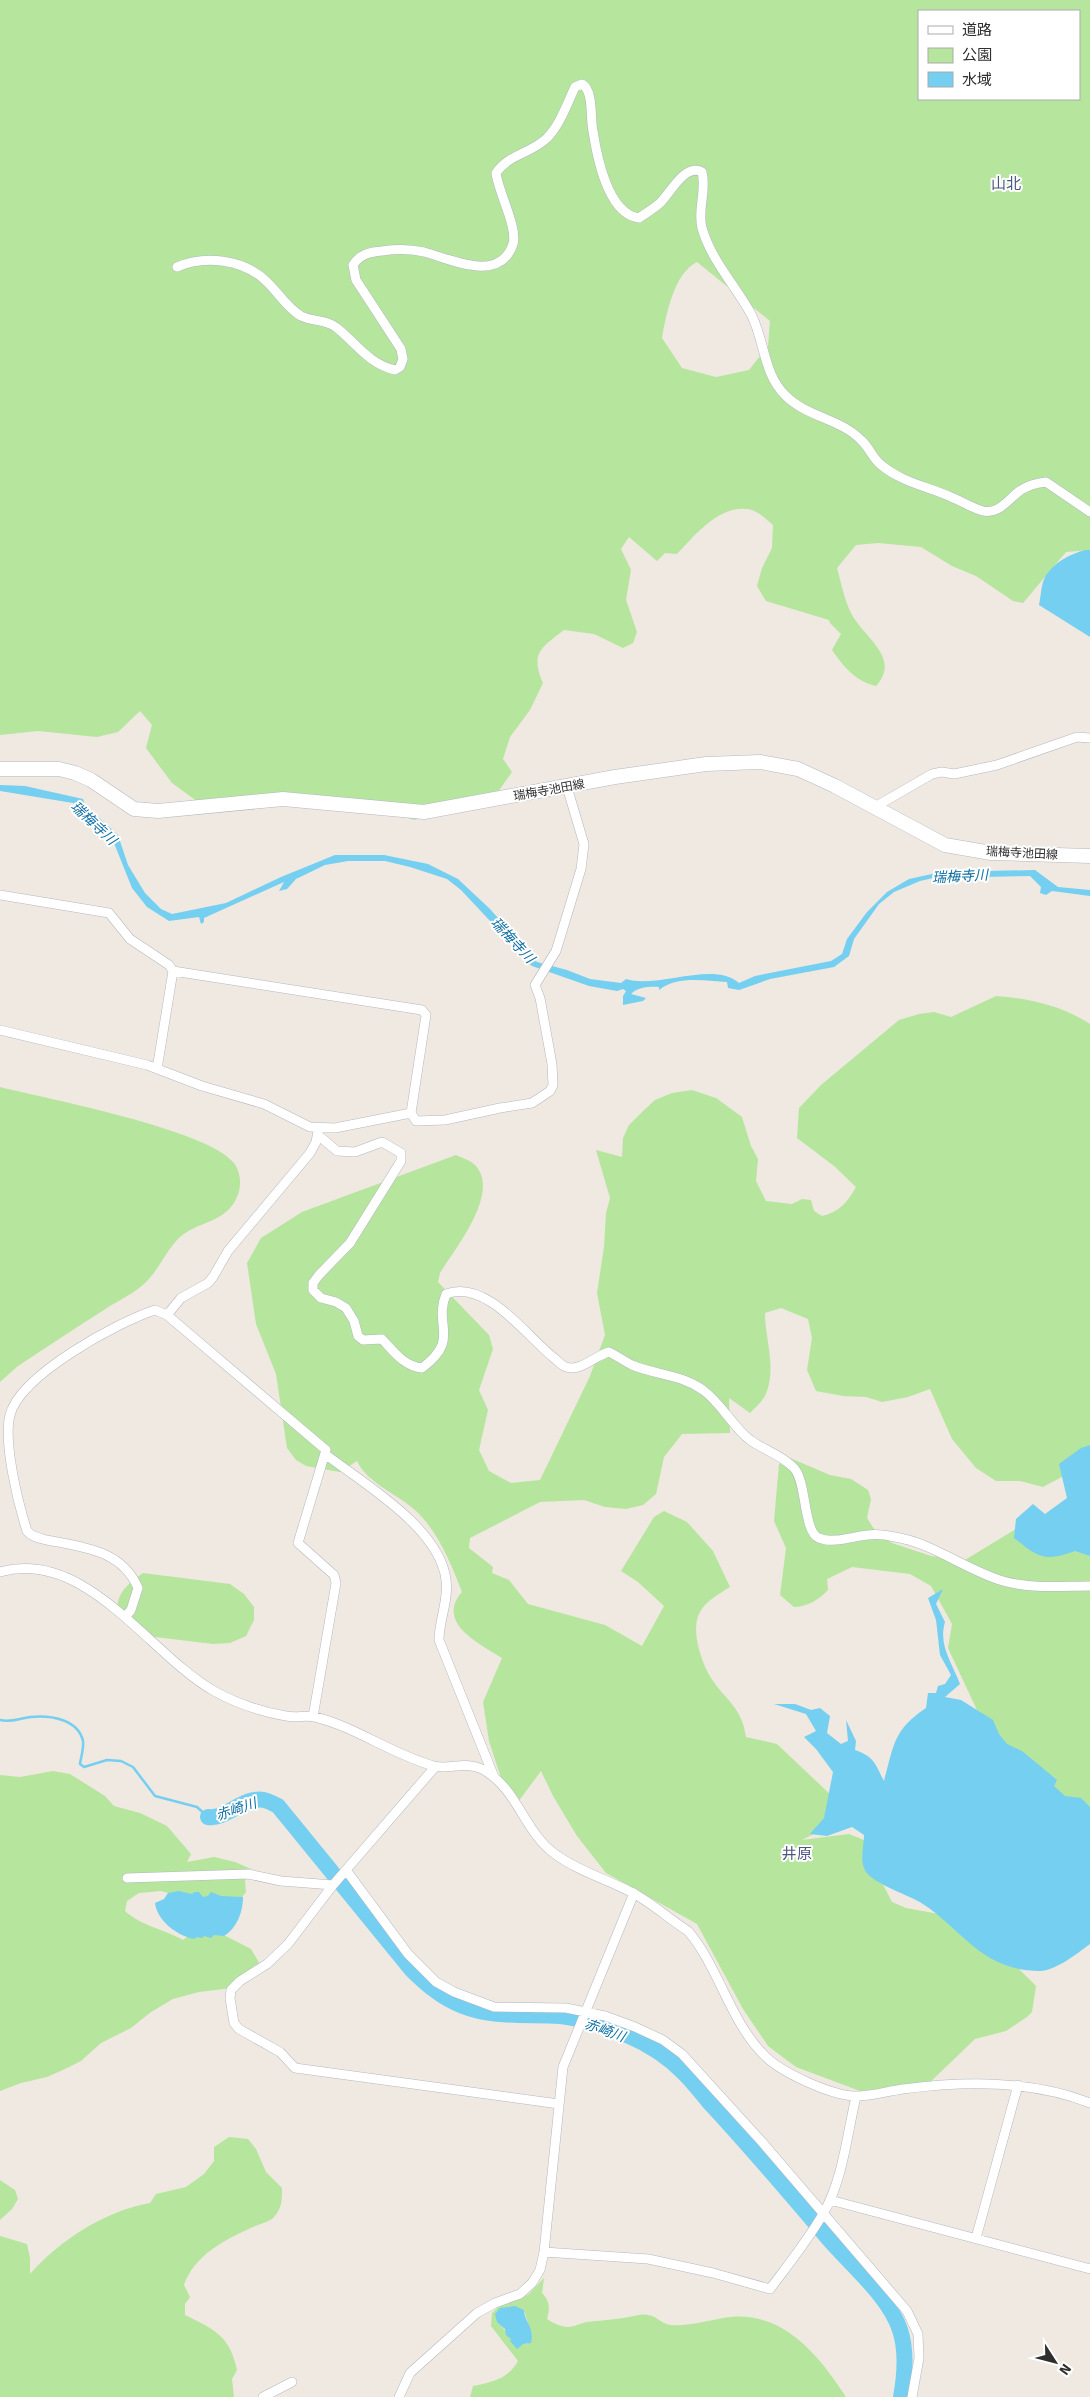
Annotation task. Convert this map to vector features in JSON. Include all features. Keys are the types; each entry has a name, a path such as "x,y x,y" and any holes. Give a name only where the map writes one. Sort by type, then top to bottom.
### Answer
{"main road":[{"name":"瑞梅寺池田線","path":"0,769 59,768 91,780 134,809 158,811 283,800 424,812 615,777 706,764 760,762 798,769 878,808 945,845 991,853 1090,856"}],"street":[{"path":"177,267 193,260 213,260 250,270 266,280 293,310 303,317 327,322 337,328 376,364 395,370 400,367 403,359 401,349 356,280 353,265 357,259 368,252 396,249 423,252 474,266 491,266 505,256 514,243 511,222 497,182 496,173 504,162 530,150 547,138 557,125 575,87 582,84 589,95 592,130 601,167 608,187 626,214 639,218 660,203 686,173 692,170 702,172 706,185 701,213 702,226 709,247 751,315 768,370 777,387 788,398 811,414 849,431 862,440 877,462 893,475 983,511 993,511 1009,502 1020,491 1037,483 1046,482 1090,512"},
{"path":"878,808 880,804 932,774 942,772 954,774 997,765 1076,737 1090,738"},
{"path":"173,972 422,1010 426,1015 410,1114 416,1121 445,1120 532,1103 550,1092 553,1086 552,1064 536,985 552,957 576,890 584,844 567,787"},
{"path":"0,895 109,913 130,939 169,965 173,972 157,1069"},
{"path":"0,1030 157,1069 202,1086 264,1104 318,1131 337,1151 355,1152 382,1142 401,1154 401,1161 350,1243 319,1275 313,1284 313,1290 321,1298 336,1302 346,1308 354,1321 358,1336 363,1340 382,1339 401,1360 412,1367 422,1368 436,1358 444,1343 445,1330 442,1303 446,1294 456,1291 467,1292 488,1301 508,1314 546,1352 566,1367 575,1367 609,1352 634,1366 666,1373 704,1390 722,1406 748,1438 796,1470 802,1487 806,1512 814,1534 819,1538 832,1540 870,1534 895,1537 916,1543 1003,1580 1030,1586 1090,1586"},
{"path":"318,1131 410,1114"},
{"path":"167,1315 181,1298 208,1283 213,1277 228,1252 310,1153 318,1131"},
{"path":"126,1616 131,1610 138,1588 118,1561 91,1548 35,1537 26,1531 13,1467 9,1423 14,1405 24,1391 57,1362 128,1320 155,1310 167,1315 326,1450 298,1543 334,1576 336,1584 314,1716"},
{"path":"325,1454 406,1516 429,1539 442,1562 447,1581 445,1603 439,1625 439,1640 494,1777"},
{"path":"0,1572 39,1568 90,1590 126,1616 184,1670 214,1690 242,1705 288,1717 314,1716 435,1767 468,1765 481,1769 494,1777 508,1791 536,1835 554,1853 570,1863 634,1893 688,1931 695,1939 724,1995 758,2048 767,2058 796,2076 825,2088 856,2097 903,2089 956,2084 1018,2085 1090,2103"},
{"path":"435,1767 333,1885 288,1944 267,1964 240,1981 231,1990 230,1998 234,2023 239,2030 280,2052 295,2068 559,2104"},
{"path":"346,1870 408,1954 436,1982 454,1992 494,2007 566,2008 586,2013 635,2027 663,2040 682,2054 762,2142 907,2311 918,2334 919,2358 912,2397"},
{"path":"126,1878 248,1874 282,1881 333,1885"},
{"path":"399,2397 410,2374 477,2313 495,2303 520,2294 532,2283 540,2270 544,2252 563,2067 634,1893"},
{"path":"976,2238 1018,2085"},
{"path":"544,2252 648,2259 713,2273 770,2289 823,2214 830,2200 838,2176 856,2097"},
{"path":"830,2200 1090,2269"},
{"path":"263,2397 292,2382"}],"green space":[{"path":"0,0 1090,0 1090,550 1066,552 1023,603 1013,601 976,576 952,566 921,547 878,543 856,545 837,568 851,613 883,657 885,666 883,676 876,686 856,677 832,650 841,634 829,620 766,601 757,586 762,568 772,548 773,525 758,513 747,509 727,512 708,523 677,554 665,553 657,561 629,537 621,549 631,570 626,600 637,632 633,643 623,648 594,634 564,630 549,642 540,652 538,658 539,673 543,683 530,710 510,737 503,759 512,772 498,792 415,820 329,797 198,802 172,783 146,748 152,725 140,711 118,732 97,737 38,731 0,735","holes":["697,262 770,321 768,346 749,370 716,377 682,368 662,338 672,296 677,285 682,275"]},
{"path":"996,996 1045,1004 1068,1012 1090,1024 1090,1462 1043,1487 1020,1481 996,1481 976,1468 952,1439 930,1389 908,1397 882,1402 866,1397 843,1396 816,1391 807,1370 812,1338 808,1319 781,1308 765,1313 770,1371 767,1391 762,1400 750,1413 729,1398 730,1433 682,1434 664,1457 656,1494 643,1505 626,1509 605,1507 584,1500 540,1502 470,1538 469,1548 493,1567 492,1573 509,1580 528,1604 605,1625 642,1646 664,1606 638,1582 621,1571 654,1517 664,1511 687,1522 713,1551 730,1587 706,1604 697,1619 696,1636 700,1655 707,1671 737,1711 746,1737 777,1744 834,1798 825,1828 802,1840 849,1834 874,1844 872,1863 892,1902 906,1908 939,1914 1011,1961 1036,1986 1032,2012 1027,2017 1006,2031 975,2039 925,2087 913,2091 880,2089 860,2091 796,2067 768,2046 743,2009 697,1924 606,1873 577,1836 553,1796 541,1771 518,1802 503,1784 489,1741 483,1702 502,1658 473,1639 457,1623 454,1613 455,1603 462,1592 438,1539 416,1511 368,1476 357,1461 340,1472 306,1466 296,1460 287,1448 276,1374 256,1324 247,1263 261,1238 302,1212 456,1155 474,1164 482,1178 483,1191 479,1206 473,1221 440,1273 438,1282 489,1335 493,1349 479,1390 488,1410 479,1450 489,1471 511,1483 540,1480 590,1376 605,1335 597,1293 604,1247 606,1213 610,1198 596,1150 622,1157 623,1138 629,1125 642,1112 655,1100 672,1093 692,1090 716,1098 742,1117 751,1146 758,1159 756,1181 766,1201 792,1204 802,1199 811,1200 814,1211 822,1216 828,1214 842,1206 856,1187 834,1166 797,1138 799,1108 821,1085 899,1020 934,1012 951,1017"},
{"path":"0,1087 87,1107 192,1138 217,1150 233,1162 238,1170 240,1183 239,1193 232,1206 219,1217 180,1237 150,1278 141,1287 18,1366 0,1382"},
{"path":"790,1458 830,1475 851,1479 868,1490 871,1499 867,1518 874,1529 892,1543 931,1556 965,1560 1026,1523 1090,1549 1090,1826 983,1723 948,1648 952,1624 931,1586 910,1574 852,1567 827,1579 828,1590 808,1604 794,1607 780,1595 786,1548 774,1521 779,1464"},
{"path":"143,1573 230,1584 244,1594 254,1607 254,1620 246,1636 230,1643 213,1644 147,1636 117,1611 119,1599 124,1589"},
{"path":"53,1771 70,1774 105,1796 114,1806 140,1813 167,1826 191,1854 187,1862 214,1857 235,1862 251,1869 245,1881 246,1892 239,1901 180,1896 161,1891 139,1893 127,1901 125,1911 145,1924 183,1940 192,1933 216,1931 251,1949 261,1966 232,1988 199,1992 173,1999 151,2012 131,2028 101,2043 81,2061 47,2077 21,2083 0,2091 0,1775 20,1777"},
{"path":"229,2137 248,2139 256,2149 266,2172 282,2188 281,2204 272,2219 232,2237 212,2249 195,2265 184,2285 190,2297 185,2304 185,2315 212,2329 225,2341 230,2349 237,2370 232,2379 234,2397 0,2397 0,2236 27,2244 30,2258 30,2274 69,2239 100,2220 133,2207 150,2203 156,2194 186,2187 204,2174 214,2161 214,2147"},
{"path":"0,2180 15,2190 18,2199 12,2209 0,2220"},
{"path":"544,2278 542,2293 549,2305 547,2319 565,2327 639,2315 649,2315 671,2325 692,2324 731,2317 750,2317 768,2322 799,2340 825,2367 846,2397 470,2397 473,2386 499,2379 509,2372 518,2361 491,2326 492,2313 498,2307 528,2295","holes":["512,2308 524,2310 532,2336 527,2344 511,2339 498,2321 499,2311"]}],"water":[{"path":"1085,550 1090,550 1090,637 1039,605 1043,583 1048,572 1062,560"},
{"name":"瑞梅寺川","path":"0,785 25,786 83,799 85,805 118,835 128,865 145,893 161,909 172,914 226,903 281,877 335,855 384,855 428,864 458,879 490,909 537,962 567,970 590,979 621,983 626,979 653,981 700,974 715,974 728,977 739,983 755,976 831,961 842,954 847,939 867,912 887,892 909,879 941,872 1035,870 1058,887 1090,890 1090,896 1052,891 1046,895 1040,893 1041,887 1030,876 933,878 920,881 894,892 879,904 854,939 849,956 834,967 770,979 739,990 728,988 727,982 701,980 675,982 659,990 659,987 644,987 631,994 646,998 643,1001 623,1005 623,996 626,991 623,989 617,991 589,986 532,966 522,958 522,955 461,890 447,879 385,861 348,861 325,865 296,879 287,889 279,891 284,882 204,918 204,922 201,924 199,917 169,921 147,907 132,888 114,843 73,803 0,791"},
{"path":"1090,1445 1090,1556 1075,1551 1049,1557 1036,1554 1014,1538 1016,1519 1033,1504 1045,1514 1067,1498 1059,1464 1081,1448"},
{"path":"943,1589 936,1604 945,1622 943,1638 945,1646 960,1684 945,1697 961,1700 993,1720 999,1734 1007,1744 1022,1751 1057,1780 1054,1786 1065,1796 1081,1798 1090,1807 1090,1944 1066,1961 1046,1970 1020,1969 988,1957 923,1904 871,1877 866,1872 863,1864 864,1835 852,1827 827,1836 810,1834 824,1818 833,1772 816,1749 804,1737 816,1731 806,1714 774,1704 795,1704 811,1710 820,1708 830,1716 827,1733 841,1744 848,1741 846,1720 856,1741 855,1750 871,1758 884,1781 896,1739 901,1731 915,1716 926,1708 928,1693 936,1693 938,1686 945,1684 951,1675 940,1655 936,1620 928,1598"},
{"path":"179,1891 192,1894 199,1892 203,1897 208,1896 211,1892 221,1896 243,1897 242,1908 236,1924 224,1936 214,1935 211,1938 204,1936 194,1939 181,1935 164,1922 155,1903 164,1899 168,1893"},
{"path":"515,2306 524,2310 532,2333 531,2343 523,2344 517,2349 506,2335 505,2329 497,2322 495,2314 500,2308"}],"waterway":[{"path":"0,1720 8,1721 31,1717 46,1717 69,1723 80,1734 83,1741 80,1764 84,1767 107,1760 121,1761 133,1767 155,1796 197,1807 208,1817"},
{"name":"赤崎川","path":"208,1817 221,1815 249,1801 266,1800 278,1806 411,1969 448,1999 474,2010 486,2012 510,2015 560,2016 595,2023 613,2029 651,2047 672,2062 694,2083 887,2305 895,2317 904,2346 904,2372 901,2397"}],"district":[{"name":"山北","path":"1006,184"},
{"name":"井原","path":"797,1854"}]}
